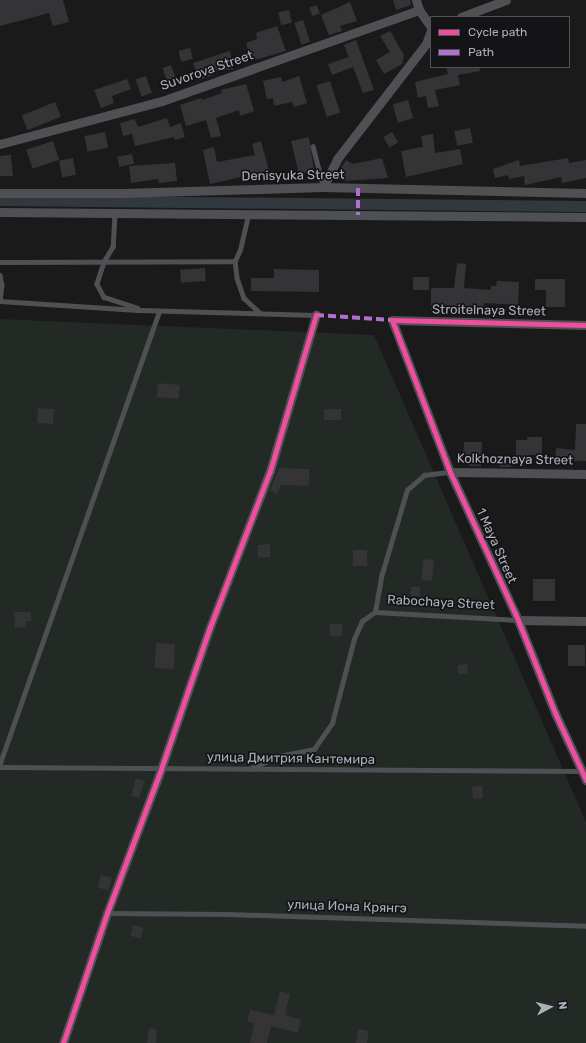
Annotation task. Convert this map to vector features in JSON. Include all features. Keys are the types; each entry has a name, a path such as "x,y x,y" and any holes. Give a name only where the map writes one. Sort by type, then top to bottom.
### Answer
{"street":[{"path":"416,0 419,10 430,26"},
{"path":"464,16 506,0"},
{"name":"Suvorova Street","path":"0,144 162,101 419,10"},
{"path":"323,187 337,159 426,44 430,33"},
{"name":"Denisyuka Street","path":"0,193 123,193 323,187 586,193"},
{"path":"0,212 586,218"},
{"path":"64,1043 106,913 161,769 210,626 270,470 316,315"},
{"name":"Stroitelnaya Street","path":"392,320 586,325"},
{"name":"1 Maya Street","path":"392,320 450,472 518,620 555,713 584,771 586,780"},
{"name":"Kolkhoznaya Street","path":"450,472 586,474"},
{"name":"Rabochaya Street","path":"518,620 586,622"}],"lane":[{"path":"313,146 323,187"},
{"path":"115,213 113,247 104,262 97,284 104,297 141,310"},
{"path":"248,214 240,250 235,262 237,278 244,298 260,314"},
{"path":"0,262 235,262"},
{"path":"0,275 2,285 0,301 159,311 316,315"},
{"path":"0,763 159,311"},
{"name":"Kolkhoznaya Street","path":"375,612 381,576 407,490 424,475 450,472"},
{"name":"Rabochaya Street","path":"247,770 279,756 314,750 332,723 354,639 362,622 375,612 518,620"},
{"name":"улица Дмитрия Кантемира","path":"0,768 584,771"},
{"name":"улица Иона Крянгэ","path":"106,913 229,914 586,926"}],"shaded area":[{"path":"0,319 374,335 586,822 586,1043 0,1043"}],"building":[{"path":"0,0 63,0 69,22 53,26 49,13 0,26"},
{"path":"393,0 410,0 411,5 396,10"},
{"path":"350,2 357,21 340,26 342,31 329,35 321,15"},
{"path":"317,5 320,14 312,16 309,7"},
{"path":"289,10 292,23 281,25 278,12"},
{"path":"303,20 310,42 302,45 294,23"},
{"path":"277,26 286,51 251,61 246,43 257,39 256,33"},
{"path":"390,31 404,55 402,64 384,74 376,60 390,52 380,36"},
{"path":"356,40 374,90 363,93 353,67 332,75 328,64 349,57 344,45"},
{"path":"190,48 193,59 181,62 178,51"},
{"path":"230,51 233,69 212,72 213,75 199,80 193,63"},
{"path":"171,65 178,85 169,88 162,68"},
{"path":"446,68 479,68 480,71 458,75 460,85 435,90 439,106 428,108 426,96 418,98 415,82 448,74"},
{"path":"146,76 152,93 141,97 136,80"},
{"path":"299,76 307,103 294,107 292,102 274,106 273,98 267,99 263,81 281,77 282,82"},
{"path":"127,79 131,89 112,96 114,103 101,108 94,90"},
{"path":"330,81 340,112 327,117 317,85"},
{"path":"246,84 254,111 240,116 239,110 216,118 221,136 211,138 206,120 186,126 180,105 201,98 202,100 222,93 221,90"},
{"path":"408,100 413,118 398,123 393,104"},
{"path":"55,102 61,117 28,130 22,115"},
{"path":"167,118 170,127 181,123 185,137 175,140 174,137 135,146 132,134 123,136 120,123 135,119 138,127"},
{"path":"470,128 473,143 457,146 454,131"},
{"path":"105,132 108,148 87,152 84,136"},
{"path":"392,132 398,142 390,147 383,137"},
{"path":"433,134 435,153 460,149 463,164 406,177 401,151 423,147 421,136"},
{"path":"309,137 314,171 299,174 291,141"},
{"path":"53,141 59,160 33,169 26,150"},
{"path":"261,141 270,174 250,180 249,175 210,184 203,150 214,147 217,162 255,155 252,144"},
{"path":"132,154 134,164 119,167 117,157"},
{"path":"11,155 13,176 0,176 0,156"},
{"path":"73,158 76,175 62,177 59,160"},
{"path":"382,158 388,178 344,181 336,176 346,160 353,164"},
{"path":"568,158 569,163 586,160 586,178 562,183 561,177 525,185 524,176 509,179 508,175 495,178 493,169 519,160 520,166"},
{"path":"175,163 177,181 159,183 158,179 131,183 129,166"},
{"path":"457,263 466,264 464,288 491,290 491,286 496,286 497,281 519,282 518,305 484,303 484,310 450,308 450,311 431,311 431,288 454,288"},
{"path":"205,268 206,281 181,283 180,270"},
{"path":"274,269 319,270 319,292 251,291 251,278 274,278"},
{"path":"413,277 429,277 429,290 413,290"},
{"path":"535,279 565,279 565,307 546,307 546,290 535,290"},
{"path":"158,383 180,385 179,399 157,397"},
{"path":"38,408 54,409 53,424 37,423"},
{"path":"324,409 341,409 341,420 324,420"},
{"path":"576,424 586,424 586,461 555,460 556,448 575,450"},
{"path":"527,437 542,437 542,455 529,455 530,463 516,463 516,440 527,440"},
{"path":"464,442 482,442 481,466 469,466 469,457 463,457"},
{"path":"500,456 511,456 511,467 500,467"},
{"path":"279,468 309,469 309,486 281,485 277,494 270,491"},
{"path":"270,544 270,557 258,558 258,545"},
{"path":"353,550 367,550 367,566 353,566"},
{"path":"423,559 434,560 432,581 421,580"},
{"path":"533,579 555,579 555,601 533,601"},
{"path":"411,587 420,587 420,596 411,596"},
{"path":"14,612 31,612 31,621 26,621 26,627 15,628"},
{"path":"330,624 342,624 342,636 330,636"},
{"path":"156,643 175,644 174,669 155,668"},
{"path":"568,645 585,645 585,666 568,666"},
{"path":"467,664 468,674 458,674 458,665"},
{"path":"136,778 145,781 139,798 131,796"},
{"path":"482,786 483,798 473,799 472,787"},
{"path":"101,875 112,878 108,890 98,888"},
{"path":"133,925 144,928 141,938 130,936"},
{"path":"280,991 290,994 285,1015 301,1020 298,1033 271,1026 267,1043 250,1043 254,1023 247,1021 250,1010 274,1015"},
{"path":"149,1028 157,1029 156,1043 147,1043"},
{"path":"358,1029 369,1031 367,1043 356,1043"}],"waterway":[{"path":"0,200 586,206"}],"marked path":[{"path":"358,188 358,215"},
{"path":"316,315 392,320"}],"cycle path":[{"path":"63,1043 107,913 161,769 210,627 270,471 316,315"},
{"path":"586,325 392,320 450,472 518,620 555,713 586,780"}]}
